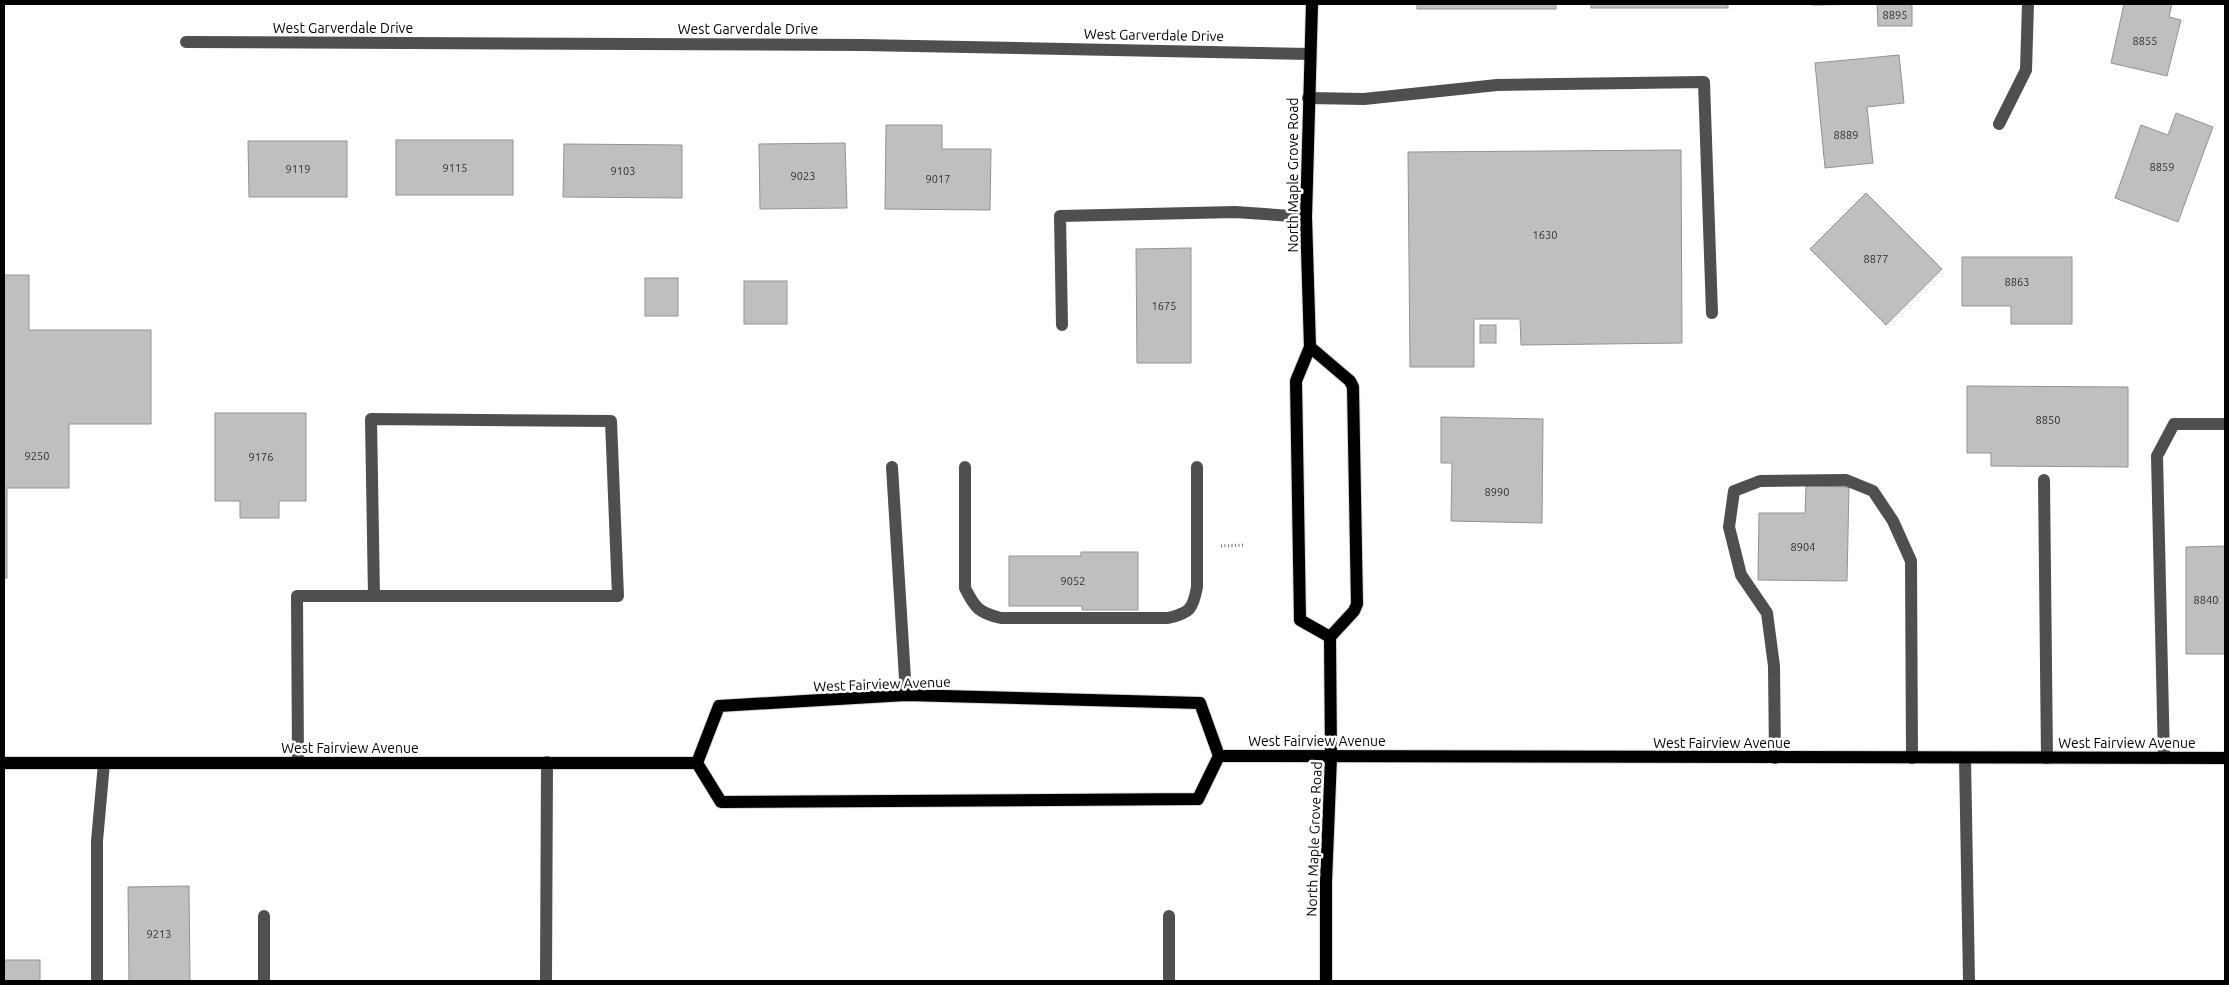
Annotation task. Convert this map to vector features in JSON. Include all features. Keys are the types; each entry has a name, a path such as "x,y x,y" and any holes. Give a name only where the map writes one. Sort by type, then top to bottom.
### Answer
{"main road":[{"name":"North Maple Grove Road","path":"1312,4 1306,218 1310,347 1296,381 1300,620 1330,637 1331,757 1326,882 1326,981"},
{"path":"1310,347 1350,381 1353,387 1356,604 1354,611 1330,637"},
{"name":"West Fairview Avenue","path":"4,763 697,763 719,706 906,695 1200,703 1219,756 2225,758"},
{"path":"697,763 721,802 1198,799 1219,756"}],"street":[{"path":"1999,124 2026,70 2028,4"},
{"name":"West Garverdale Drive","path":"186,42 863,45 1310,54"},
{"path":"1308,98 1364,99 1497,85 1704,82 1712,313"},
{"path":"1062,325 1060,216 1235,212 1306,218"},
{"path":"298,763 297,596 374,596 618,596 611,421 371,419 374,596"},
{"path":"2164,758 2157,456 2174,424 2225,424"},
{"path":"892,467 906,695"},
{"path":"965,467 965,588 972,604 984,614 1001,618 1168,618 1185,614 1195,602 1197,586 1197,467"},
{"path":"1776,758 1774,666 1767,613 1741,575 1729,527 1734,491 1760,481 1846,480 1873,491 1893,521 1911,561 1912,758"},
{"path":"2044,480 2047,758"},
{"path":"1965,758 1969,981"},
{"path":"546,981 547,762"},
{"path":"97,981 97,841 104,763"},
{"path":"264,916 264,981"},
{"path":"1169,916 1169,981"}],"building":[{"path":"1417,4 1556,4 1556,9 1417,9"},
{"path":"1591,4 1728,4 1728,8 1591,8"},
{"path":"1812,4 1877,4 1812,5"},
{"path":"1877,4 1912,4 1912,26 1878,26"},
{"path":"2124,4 2172,4 2169,17 2181,20 2167,76 2111,63"},
{"path":"1899,55 1904,103 1867,107 1873,163 1825,168 1815,63"},
{"path":"2176,113 2213,127 2178,222 2115,198 2141,125 2168,135"},
{"path":"886,125 942,125 942,149 991,149 990,210 885,209"},
{"path":"396,140 513,140 513,195 396,195"},
{"path":"248,141 347,141 347,197 249,197"},
{"path":"845,143 847,208 760,209 759,144"},
{"path":"564,144 682,145 682,198 563,197"},
{"path":"1681,150 1682,343 1521,345 1520,319 1474,319 1474,367 1410,367 1408,152"},
{"path":"1866,193 1942,269 1886,325 1810,249"},
{"path":"1191,248 1191,363 1137,363 1136,249"},
{"path":"1962,257 2072,257 2072,324 2011,324 2011,306 1962,306"},
{"path":"4,275 29,275 29,330 151,330 151,424 69,424 69,488 7,488 7,578 4,578"},
{"path":"645,278 678,278 678,316 645,316"},
{"path":"744,281 787,281 787,324 744,324"},
{"path":"1480,325 1496,325 1496,343 1480,343"},
{"path":"1967,386 2128,387 2128,467 1991,466 1991,453 1967,453"},
{"path":"215,413 306,413 306,501 279,501 279,518 240,518 240,501 215,501"},
{"path":"1441,417 1543,419 1542,523 1451,521 1452,463 1441,463"},
{"path":"1806,486 1849,487 1847,581 1758,580 1759,513 1805,513"},
{"path":"2225,546 2225,654 2186,654 2186,547"},
{"path":"1081,552 1138,552 1138,610 1082,610 1082,606 1009,606 1009,556 1081,556"},
{"path":"189,886 190,981 129,981 128,887"},
{"path":"4,960 40,960 40,981 4,981"}]}
